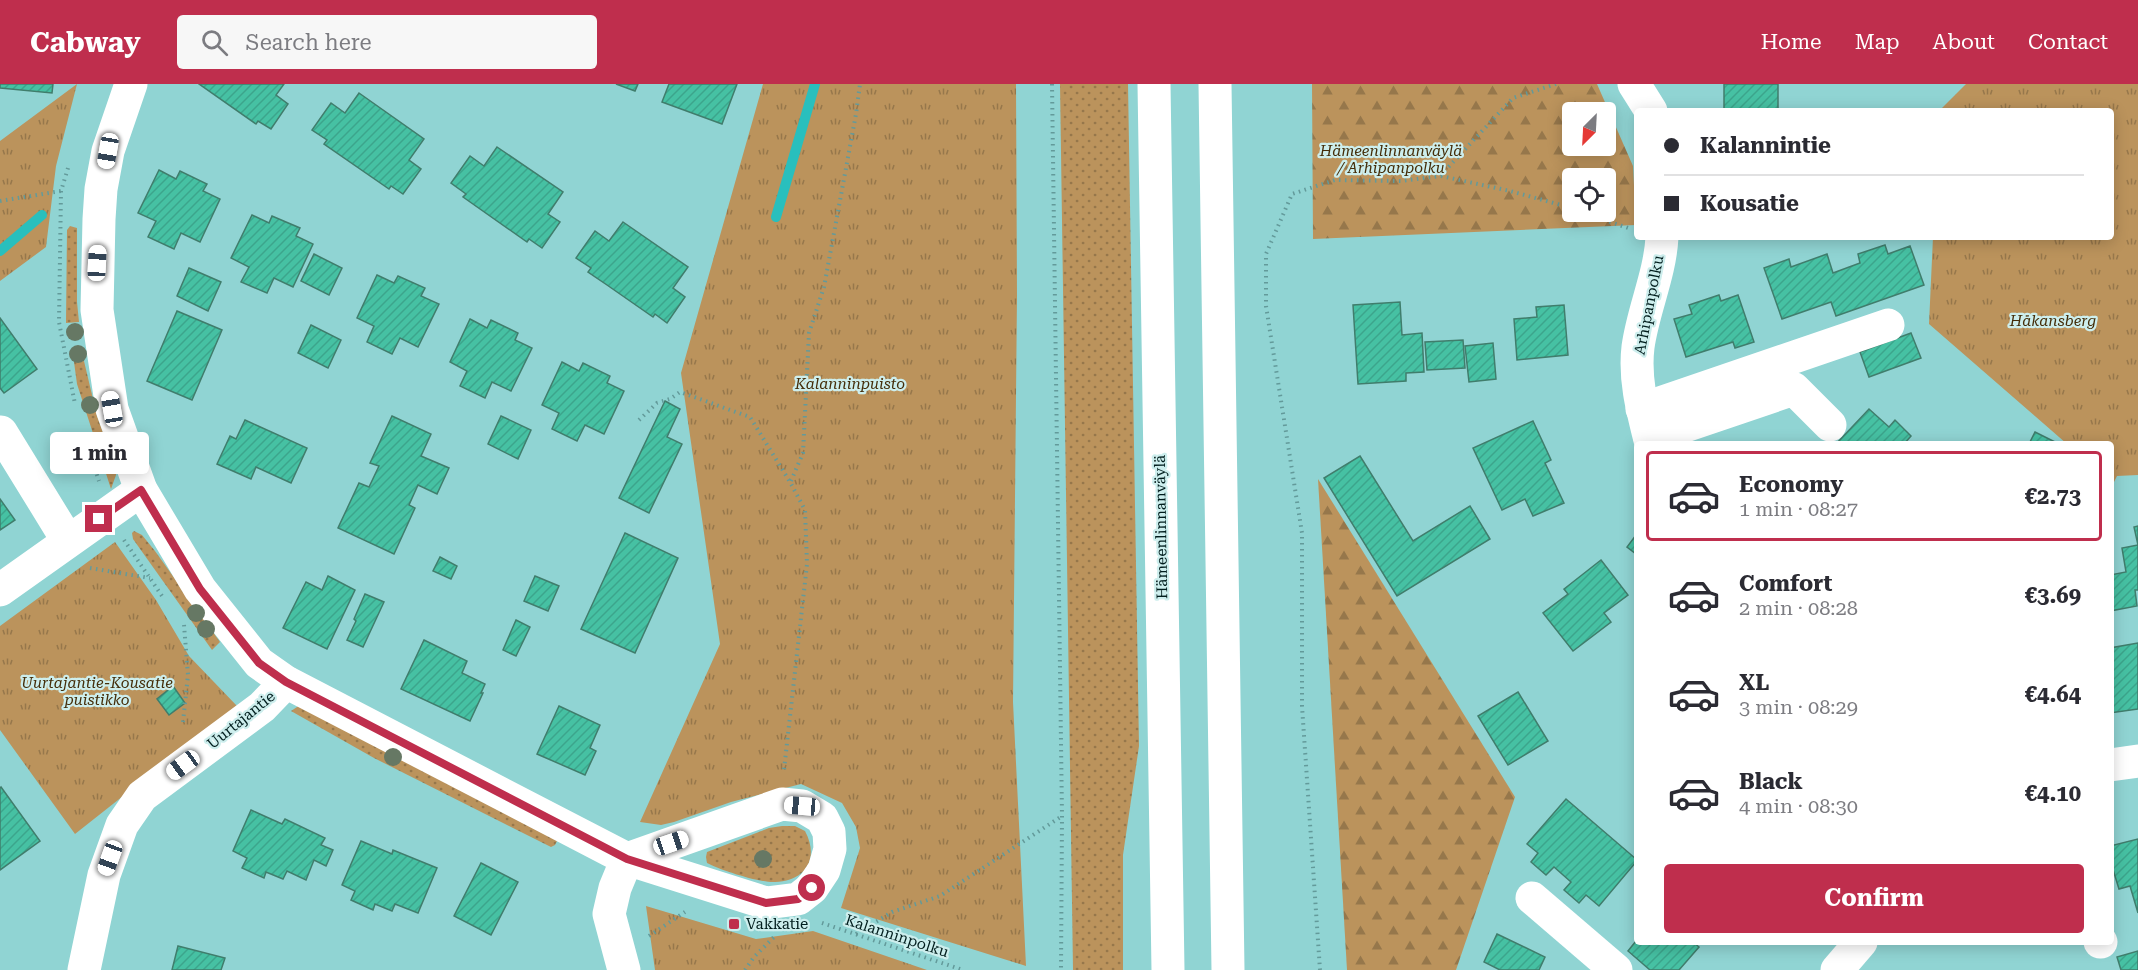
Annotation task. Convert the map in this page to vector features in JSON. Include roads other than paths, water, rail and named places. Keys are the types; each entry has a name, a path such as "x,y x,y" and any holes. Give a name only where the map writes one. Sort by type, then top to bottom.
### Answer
{"main road":[{"path":"131,84 108,151 101,189 97,310 112,409 141,490 200,589 259,663 286,682 627,859 766,903 805,912 812,888 824,870 830,849 829,832 822,818 802,806 782,804 627,859 615,888 609,914 623,967"},
{"name":"Hämeenlinnanväylä","path":"1154,84 1168,970"},
{"path":"1215,84 1228,970"},
{"path":"1634,84 1649,108"},
{"name":"Arhipanpolku","path":"1647,430 1638,377 1638,347 1657,274 1662,240"},
{"path":"1647,430 1888,325"},
{"path":"1647,430 1794,389 1830,425"},
{"path":"1,432 68,541"},
{"path":"0,590 141,490"},
{"name":"Uurtajantie","path":"84,970 104,875 122,825 142,796 262,707 286,682"},
{"path":"2114,764 2138,761"},
{"path":"1532,898 1616,970"},
{"path":"1837,970 1858,945"}],"waterway":[{"path":"776,217 815,84"},
{"path":"0,251 42,215"}],"place":[{"name":"Vakkatie","path":"734,924"}],"park label":[{"name":"Hämeenlinnanväylä / Arhipanpolku","path":"1391,160"},
{"name":"Håkansberg","path":"2053,321"},
{"name":"Kalanninpuisto","path":"850,384"},
{"name":"Uurtajantie-Kousatie puistikko","path":"97,692"}]}
